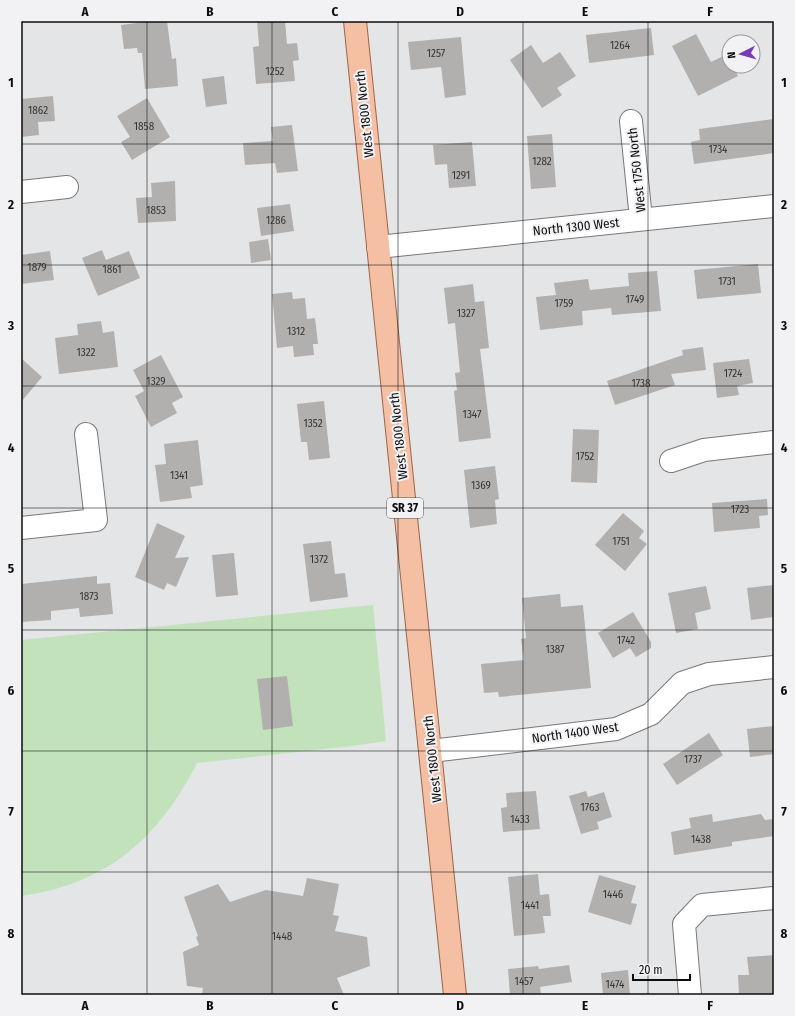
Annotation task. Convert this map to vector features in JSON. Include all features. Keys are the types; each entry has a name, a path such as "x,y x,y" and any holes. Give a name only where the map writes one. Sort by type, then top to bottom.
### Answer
{"main road":[{"name":"West 1800 North","path":"355,21 456,995"}],"street":[{"name":"West 1750 North","path":"631,121 641,220"},
{"path":"21,192 67,187"},
{"name":"North 1300 West","path":"378,247 774,206"},
{"path":"21,528 96,520 86,434"},
{"path":"671,461 704,450 774,442"},
{"name":"North 1400 West","path":"431,751 616,729 651,714 682,683 709,674 774,667"},
{"path":"690,995 684,924 702,905 774,898"}],"green space":[{"path":"373,605 386,741 197,763 182,790 166,814 147,835 127,853 104,868 79,881 52,890 21,896 21,640"}],"building":[{"path":"152,21 167,21 172,59 176,58 178,86 145,89 142,53 138,53 137,48 124,49 121,25"},
{"path":"257,21 285,21 287,44 297,43 299,60 293,61 295,81 256,84 253,47 259,46"},
{"path":"651,28 654,55 589,63 586,35"},
{"path":"696,34 711,62 721,57 721,74 737,74 738,76 698,96 672,46"},
{"path":"461,37 466,95 445,98 441,67 411,70 408,42"},
{"path":"531,45 543,63 560,52 576,76 557,88 562,95 542,108 510,60"},
{"path":"224,76 227,104 206,107 202,79"},
{"path":"53,96 55,121 38,122 39,135 21,137 21,99"},
{"path":"147,98 170,137 132,160 121,142 130,137 117,116"},
{"path":"774,119 774,153 694,164 691,142 700,140 699,129"},
{"path":"292,125 298,171 277,173 275,163 245,165 243,143 273,141 271,127"},
{"path":"552,134 556,187 531,189 527,136"},
{"path":"472,142 476,186 449,188 447,164 435,165 433,145"},
{"path":"175,181 176,221 138,223 136,198 152,197 151,183"},
{"path":"290,204 294,231 261,236 257,208"},
{"path":"268,239 271,260 251,263 249,242"},
{"path":"102,250 106,260 129,251 140,278 98,296 82,258"},
{"path":"50,251 54,280 21,284 21,255"},
{"path":"758,264 761,293 697,299 694,270"},
{"path":"657,271 661,311 612,315 611,308 582,311 583,325 540,330 536,297 556,295 554,283 588,279 590,290 629,286 628,273"},
{"path":"473,284 475,302 484,301 489,348 480,349 491,438 459,442 454,391 457,390 455,373 460,372 455,323 448,324 444,288"},
{"path":"292,292 293,299 305,298 307,319 315,318 318,344 313,344 314,355 294,357 293,346 277,348 272,294"},
{"path":"101,321 103,333 114,331 118,367 59,374 55,338 78,335 77,324"},
{"path":"703,347 706,370 671,374 675,385 615,405 607,381 683,355 682,350"},
{"path":"161,355 183,397 172,403 177,413 151,427 135,396 144,391 133,370"},
{"path":"21,358 42,377 21,402"},
{"path":"749,359 753,383 737,386 739,395 717,398 713,363"},
{"path":"324,401 330,458 309,460 307,442 301,442 297,404"},
{"path":"573,429 599,430 597,483 571,482"},
{"path":"198,440 203,485 190,487 192,498 160,502 155,465 166,464 164,444"},
{"path":"495,466 499,499 495,500 497,524 470,528 464,470"},
{"path":"767,499 768,515 759,516 760,528 714,532 712,503"},
{"path":"623,513 644,531 639,538 647,544 625,571 595,545"},
{"path":"157,523 185,536 175,558 189,557 176,587 167,583 164,590 135,577"},
{"path":"331,541 335,574 345,573 348,597 310,602 303,544"},
{"path":"234,553 238,595 216,597 212,555"},
{"path":"97,576 97,584 110,583 113,614 80,617 79,608 51,611 51,620 21,622 21,584"},
{"path":"774,585 774,617 751,620 747,588"},
{"path":"706,586 711,609 695,613 698,629 676,633 668,593"},
{"path":"560,594 561,607 583,605 591,688 499,697 498,692 484,693 481,664 524,660 521,639 526,638 522,598"},
{"path":"633,612 651,642 651,648 636,657 630,648 613,658 598,633"},
{"path":"287,676 293,726 263,730 257,679"},
{"path":"774,726 774,754 750,757 747,729"},
{"path":"709,733 723,755 677,785 663,764"},
{"path":"536,791 540,829 503,832 501,808 507,807 506,793"},
{"path":"586,791 588,797 604,792 612,817 597,822 599,829 581,834 569,796"},
{"path":"712,814 713,822 761,814 765,820 774,819 774,836 732,842 732,846 674,855 671,832 691,828 689,818"},
{"path":"538,874 540,895 549,894 551,916 543,916 545,933 514,936 508,877"},
{"path":"599,875 636,886 631,903 637,904 631,925 588,912"},
{"path":"307,878 339,884 333,915 339,916 335,931 367,937 370,966 337,978 344,995 202,995 203,988 187,986 183,952 199,945 196,937 198,936 184,897 218,884 230,902 266,890 303,896"},
{"path":"774,955 774,994 739,995 738,975 749,975 747,957"},
{"path":"569,965 572,982 540,987 541,993 510,995 508,969 538,966 539,969"},
{"path":"628,970 630,995 603,995 601,973"}]}
